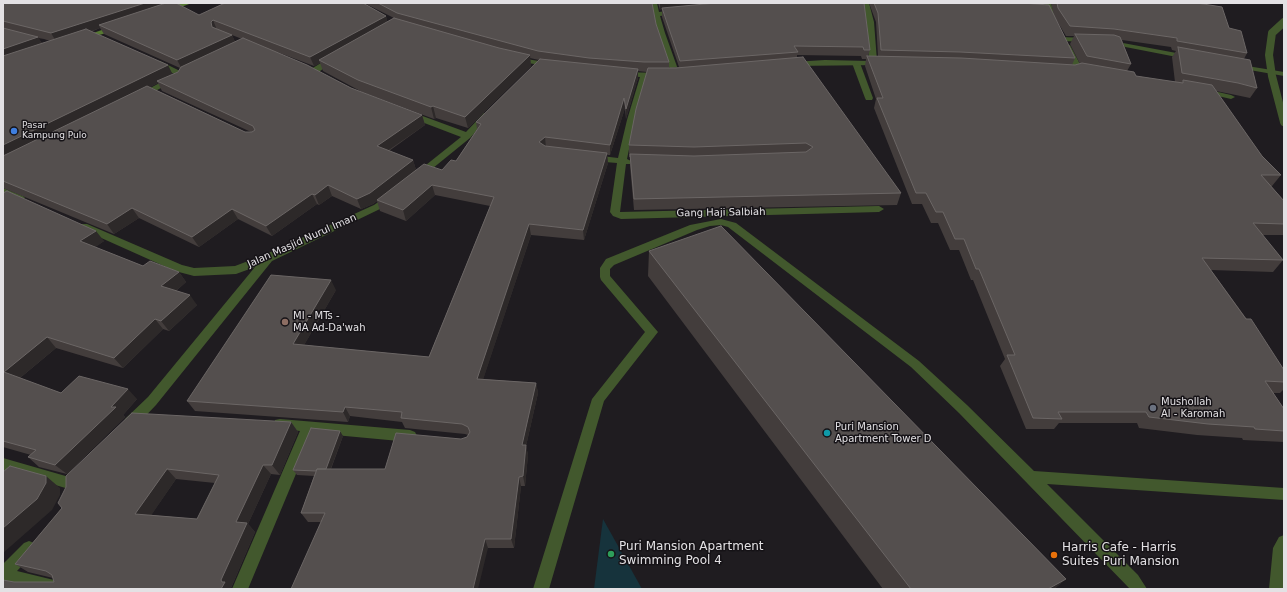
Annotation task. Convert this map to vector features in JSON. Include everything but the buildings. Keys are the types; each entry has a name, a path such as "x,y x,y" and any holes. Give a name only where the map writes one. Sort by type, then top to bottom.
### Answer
{"main road":[{"path":"160,13 189,3"},
{"path":"72,42 100,38 123,25"}],"street":[{"path":"613,73 644,75 680,74 666,51 654,3"},
{"path":"866,3 870,22 873,63"},
{"path":"1048,3 1049,11 1077,66 1077,71"},
{"path":"1041,10 1049,11"},
{"path":"656,14 687,11"},
{"path":"1284,22 1272,33 1269,55 1272,76 1284,122"},
{"path":"1060,33 1092,40"},
{"path":"1104,41 1193,58"},
{"path":"314,71 341,55"},
{"path":"511,58 536,66 560,67"},
{"path":"130,101 179,78 185,72 153,61"},
{"path":"781,65 818,63 888,64"},
{"path":"856,63 869,98"},
{"path":"1229,65 1284,74"},
{"name":"Gang Haji Salbiah","path":"644,75 631,120 622,162 615,212 616,214 621,216 879,209"},
{"path":"151,90 164,97"},
{"path":"1198,90 1231,96"},
{"path":"412,180 467,136 494,108"},
{"path":"402,111 467,136"},
{"path":"584,157 622,162 637,162"},
{"name":"Jalan Masjid Nurul Iman","path":"72,221 179,268 194,272 236,270 268,258 377,207 400,189"},
{"path":"3,191 30,202"},
{"path":"3,204 15,196"},
{"path":"541,589 598,399 652,332 605,277 605,268 610,262 694,227 721,222 732,225 915,364 1133,580 1139,589"},
{"path":"122,431 152,401 268,258"},
{"path":"138,415 153,416"},
{"path":"270,424 309,426 426,438"},
{"path":"240,589 309,426"},
{"path":"3,464 14,466 69,489 79,472"},
{"path":"1030,478 1284,494"},
{"path":"3,575 39,539"},
{"path":"1277,589 1280,548 1284,542"},
{"path":"3,575 58,589"}],"water":[{"name":"Puri Mansion Apartment Swimming Pool 4","path":"603,519 642,589 594,589"}],"place":[{"name":"Pasar Kampung Pulo","path":"14,131"},
{"name":"MI - MTs - MA Ad-Da'wah","path":"285,322"},
{"name":"Mushollah Al - Karomah","path":"1153,408"},
{"name":"Puri Mansion Apartment Tower D","path":"827,433"},
{"name":"Puri Mansion Apartment Swimming Pool 4","path":"611,554"},
{"name":"Harris Cafe - Harris Suites Puri Mansion","path":"1054,555"}]}
